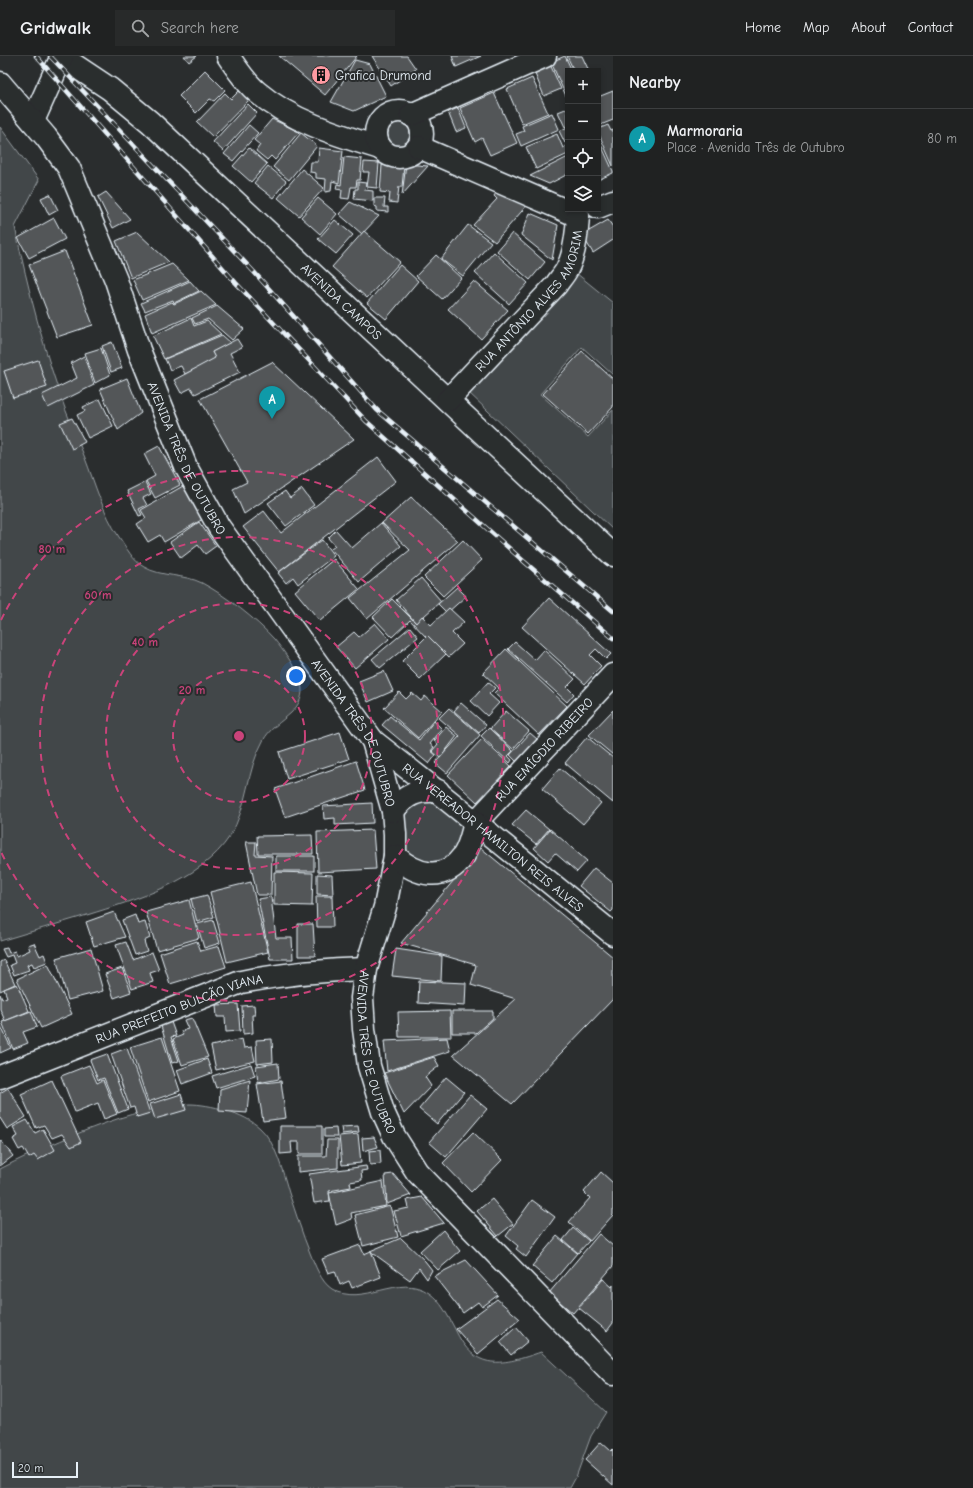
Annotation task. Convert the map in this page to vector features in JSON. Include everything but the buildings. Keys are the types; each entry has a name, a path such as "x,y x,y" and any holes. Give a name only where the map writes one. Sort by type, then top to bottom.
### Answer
{"street":[{"path":"33,121 62,56"},
{"name":"AVENIDA CAMPOS","path":"62,56 110,89 150,122 613,556"},
{"path":"228,56 241,75 256,91 276,106 298,118 331,132 351,132 378,138 392,156 407,156 419,147 422,140 421,126 417,119 412,115 398,111 390,112 379,122 378,138"},
{"path":"412,115 545,56"},
{"name":"AVENIDA TRÊS DE OUTUBRO","path":"0,83 33,121 69,168 116,280 139,350 165,416 190,474 219,527 373,741 393,811 395,856 385,907 366,969 362,998 368,1066 383,1112 394,1136 417,1172 613,1374"},
{"name":"RUA ANTÔNIO ALVES AMORIM","path":"419,147 565,204"},
{"path":"601,206 613,201"},
{"name":"RUA ANTÔNIO ALVES AMORIM","path":"448,400 556,285 566,270 576,234 586,212"},
{"name":"RUA EMÍGDIO RIBEIRO","path":"475,823 613,675"},
{"name":"RUA VEREADOR HAMILTON REIS ALVES","path":"373,741 438,791 475,823 613,934"},
{"path":"393,811 399,803 415,793 424,790 438,791"},
{"path":"395,856 405,865 416,871 431,874 444,872 464,855 475,823"},
{"name":"RUA PREFEITO BULCÃO VIANA","path":"0,1077 241,982 322,970 366,969"}],"shaded area":[{"path":"395,115 403,115 413,120 417,127 417,141 413,148 403,153 395,153 385,148 383,145 380,138 380,130 385,120 388,118"},
{"path":"0,127 39,180 15,227 31,297 58,389 113,528 130,554 144,567 202,583 250,616 274,639 289,659 300,679 302,693 297,706 272,729 263,741 253,764 244,801 236,825 230,836 217,852 202,865 185,877 166,887 126,903 0,941"},
{"path":"576,273 613,303 613,375 582,347 540,394 588,437 613,410 613,530 467,391"},
{"path":"428,796 463,826 463,842 442,866 408,861 402,845 402,827 405,809"},
{"path":"197,1104 226,1110 245,1118 266,1134 275,1149 314,1263 322,1278 332,1289 344,1294 356,1295 406,1286 417,1288 429,1293 441,1304 463,1343 472,1353 481,1359 491,1362 502,1362 527,1357 541,1352 606,1412 591,1436 576,1477 570,1488 0,1488 0,1169 60,1141 108,1122 140,1112"}],"railway":[{"path":"36,56 236,283 366,421 520,558 613,638"},
{"path":"50,56 254,272 377,410 613,611"}],"place":[{"name":"Grafica Drumond","path":"321,75"},
{"name":"Marmoraria","path":"272,419"}]}
